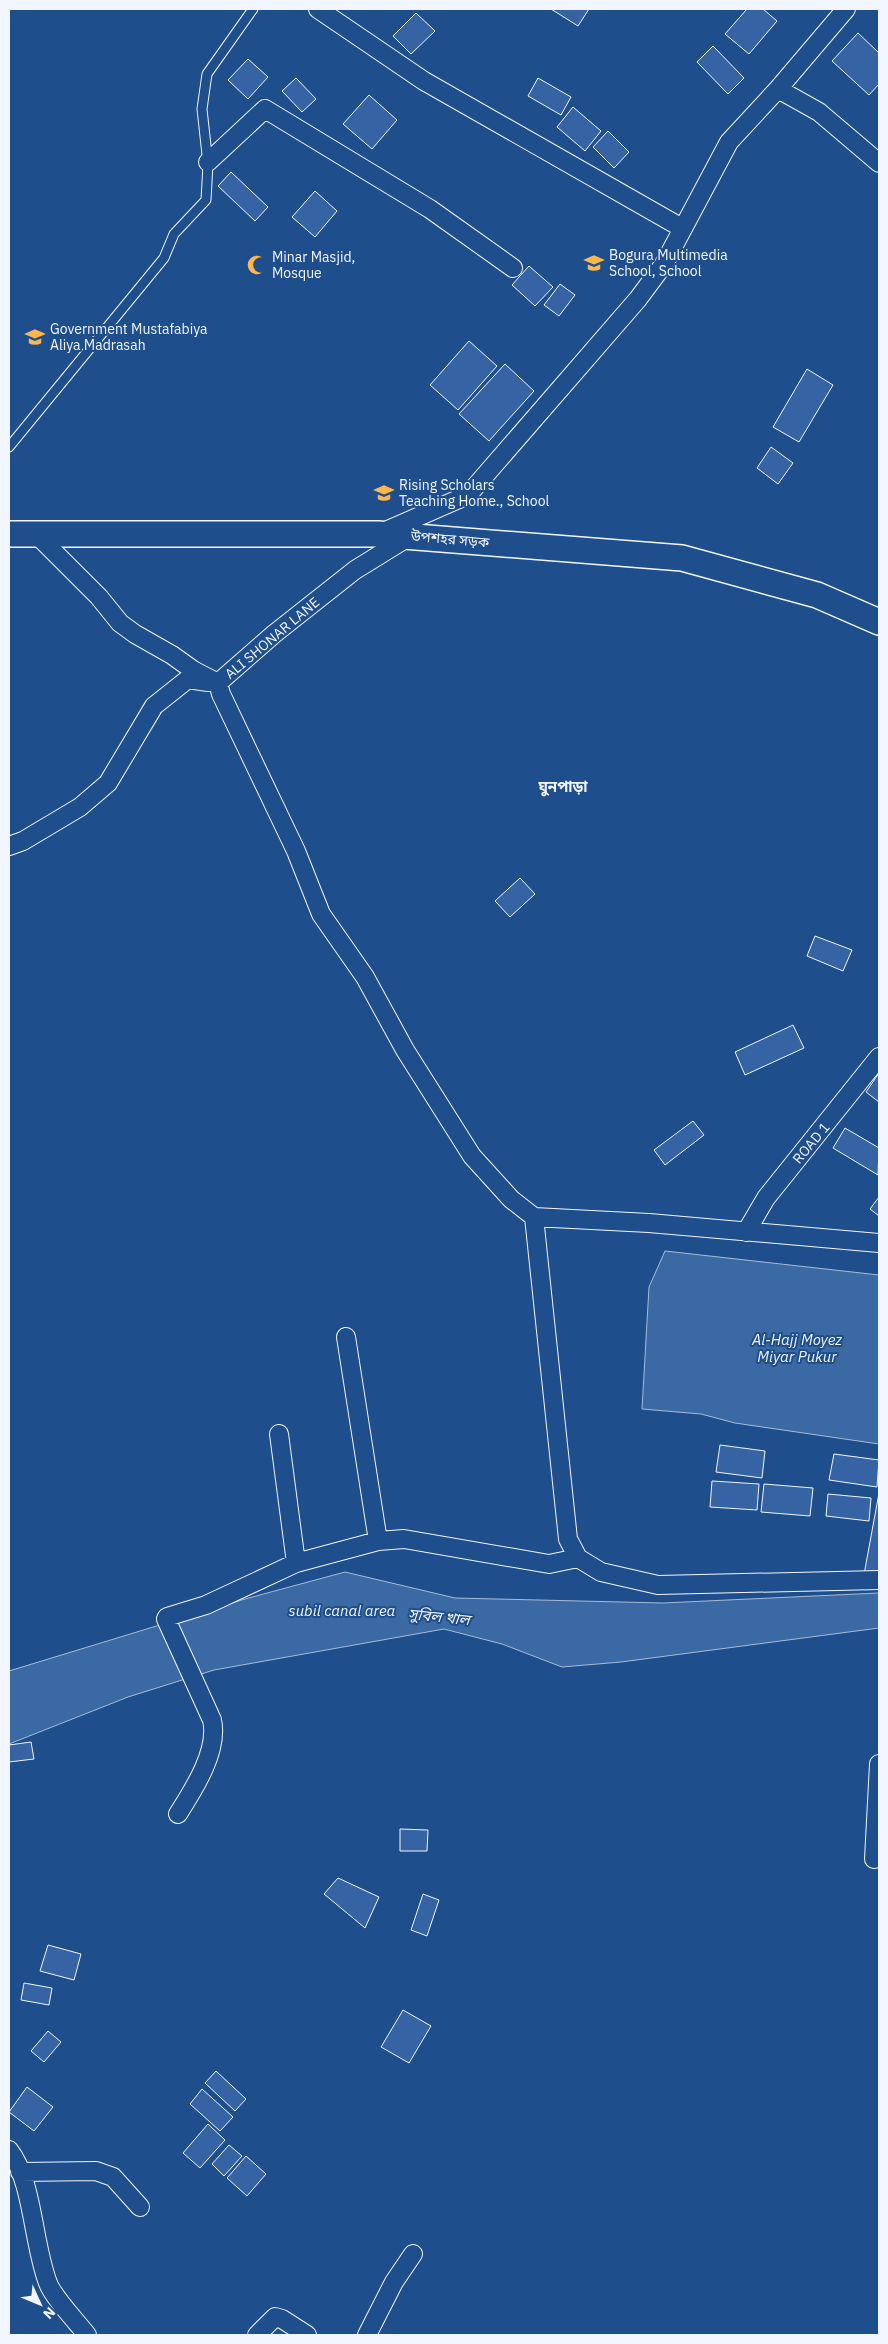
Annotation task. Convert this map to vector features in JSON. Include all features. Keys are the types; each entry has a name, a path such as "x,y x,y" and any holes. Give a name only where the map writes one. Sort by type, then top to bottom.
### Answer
{"main road":[{"name":"উপশহর সড়ক","path":"9,534 378,534 682,558 817,595 879,622"}],"street":[{"path":"318,9 424,81 682,228"},
{"path":"378,534 468,494 638,299 664,264 729,142 778,89 838,11"},
{"path":"778,89 819,112 879,163"},
{"path":"208,162 265,109 430,209 514,268"},
{"path":"36,534 99,597 120,623 135,634 218,683 221,694 296,851 321,914 365,977 405,1050 472,1156 499,1187 534,1217 649,1223 879,1243"},
{"name":"ALI SHONAR LANE","path":"9,846 23,841 80,807 108,783 154,706 188,679 218,683 274,634 355,570 411,536"},
{"name":"ROAD 1","path":"746,1232 766,1198 879,1057"},
{"path":"534,1217 568,1540 578,1558 601,1572 658,1586 879,1580"},
{"path":"346,1337 378,1542"},
{"path":"279,1434 296,1563"},
{"path":"178,1814 199,1781 214,1733 212,1720 166,1619 167,1617 206,1605 296,1563 378,1542 404,1539 549,1564 578,1558"},
{"path":"874,1859 879,1764"},
{"path":"87,2335 48,2284 13,2162 96,2170 113,2177 140,2207"},
{"path":"367,2335 394,2282 413,2254"},
{"path":"257,2335 274,2317 282,2319 307,2335"}],"lane":[{"path":"9,447 164,258 174,234 206,200 208,162 202,109 207,74 252,9"}],"water":[{"name":"Al-Hajj Moyez Miyar Pukur","path":"665,1251 879,1275 879,1444 735,1423 701,1414 642,1409 649,1287"},
{"name":"subil canal area","path":"345,1572 455,1598 663,1603 879,1593 879,1628 621,1662 562,1667 502,1644 444,1629 214,1670 128,1697 9,1744 9,1671 245,1599"}],"building":[{"path":"551,9 589,9 578,26"},
{"path":"747,9 763,9 777,21 749,54 725,34"},
{"path":"416,13 435,31 411,54 393,36"},
{"path":"858,33 879,53 879,84 869,95 832,61"},
{"path":"713,46 744,78 728,94 697,62"},
{"path":"248,59 268,77 248,99 228,80"},
{"path":"296,78 316,99 302,112 282,91"},
{"path":"538,78 571,97 561,115 528,96"},
{"path":"369,95 397,120 372,149 343,124"},
{"path":"573,107 601,131 585,151 557,127"},
{"path":"608,131 629,152 614,168 593,147"},
{"path":"231,172 268,207 255,221 218,186"},
{"path":"315,191 337,211 315,237 292,217"},
{"path":"529,266 553,287 535,306 512,285"},
{"path":"560,284 575,295 559,316 544,305"},
{"path":"469,341 497,366 458,410 430,385"},
{"path":"505,364 534,391 489,441 459,414"},
{"path":"807,369 833,385 799,442 773,427"},
{"path":"771,447 793,463 778,484 757,468"},
{"path":"520,878 535,894 510,917 495,901"},
{"path":"815,936 852,950 843,971 807,956"},
{"path":"793,1025 804,1048 745,1075 735,1052"},
{"path":"879,1073 879,1102 866,1092"},
{"path":"693,1121 704,1135 665,1165 654,1150"},
{"path":"845,1128 879,1148 878,1175 833,1148"},
{"path":"879,1197 879,1216 870,1209"},
{"path":"720,1445 765,1451 762,1478 716,1472"},
{"path":"834,1454 879,1460 877,1487 829,1480"},
{"path":"712,1481 759,1484 757,1510 710,1507"},
{"path":"764,1484 813,1488 810,1516 761,1512"},
{"path":"879,1493 879,1577 863,1580"},
{"path":"828,1494 871,1498 869,1521 826,1516"},
{"path":"31,1742 34,1759 9,1762 9,1745"},
{"path":"400,1829 428,1830 427,1851 400,1851"},
{"path":"338,1878 379,1897 365,1928 324,1894"},
{"path":"423,1894 439,1900 427,1936 411,1930"},
{"path":"48,1945 81,1954 74,1980 40,1971"},
{"path":"24,1983 52,1988 49,2005 21,2000"},
{"path":"403,2010 431,2026 409,2063 381,2047"},
{"path":"48,2031 61,2042 44,2062 31,2051"},
{"path":"216,2071 246,2099 235,2111 205,2083"},
{"path":"27,2087 53,2107 34,2131 9,2112"},
{"path":"202,2089 233,2117 220,2131 190,2104"},
{"path":"208,2124 225,2140 200,2168 183,2153"},
{"path":"229,2145 242,2156 224,2176 212,2164"},
{"path":"246,2156 266,2174 247,2196 227,2178"}],"place":[{"name":"Bogura Multimedia School, School","path":"594,263"},
{"name":"Minar Masjid, Mosque","path":"257,265"},
{"name":"Government Mustafabiya Aliya Madrasah","path":"35,337"},
{"name":"Rising Scholars Teaching Home., School","path":"384,493"}],"district":[{"name":"ঘুনপাড়া","path":"563,787"}],"water label":[{"name":"সুবিল খাল","path":"439,1617"}]}
